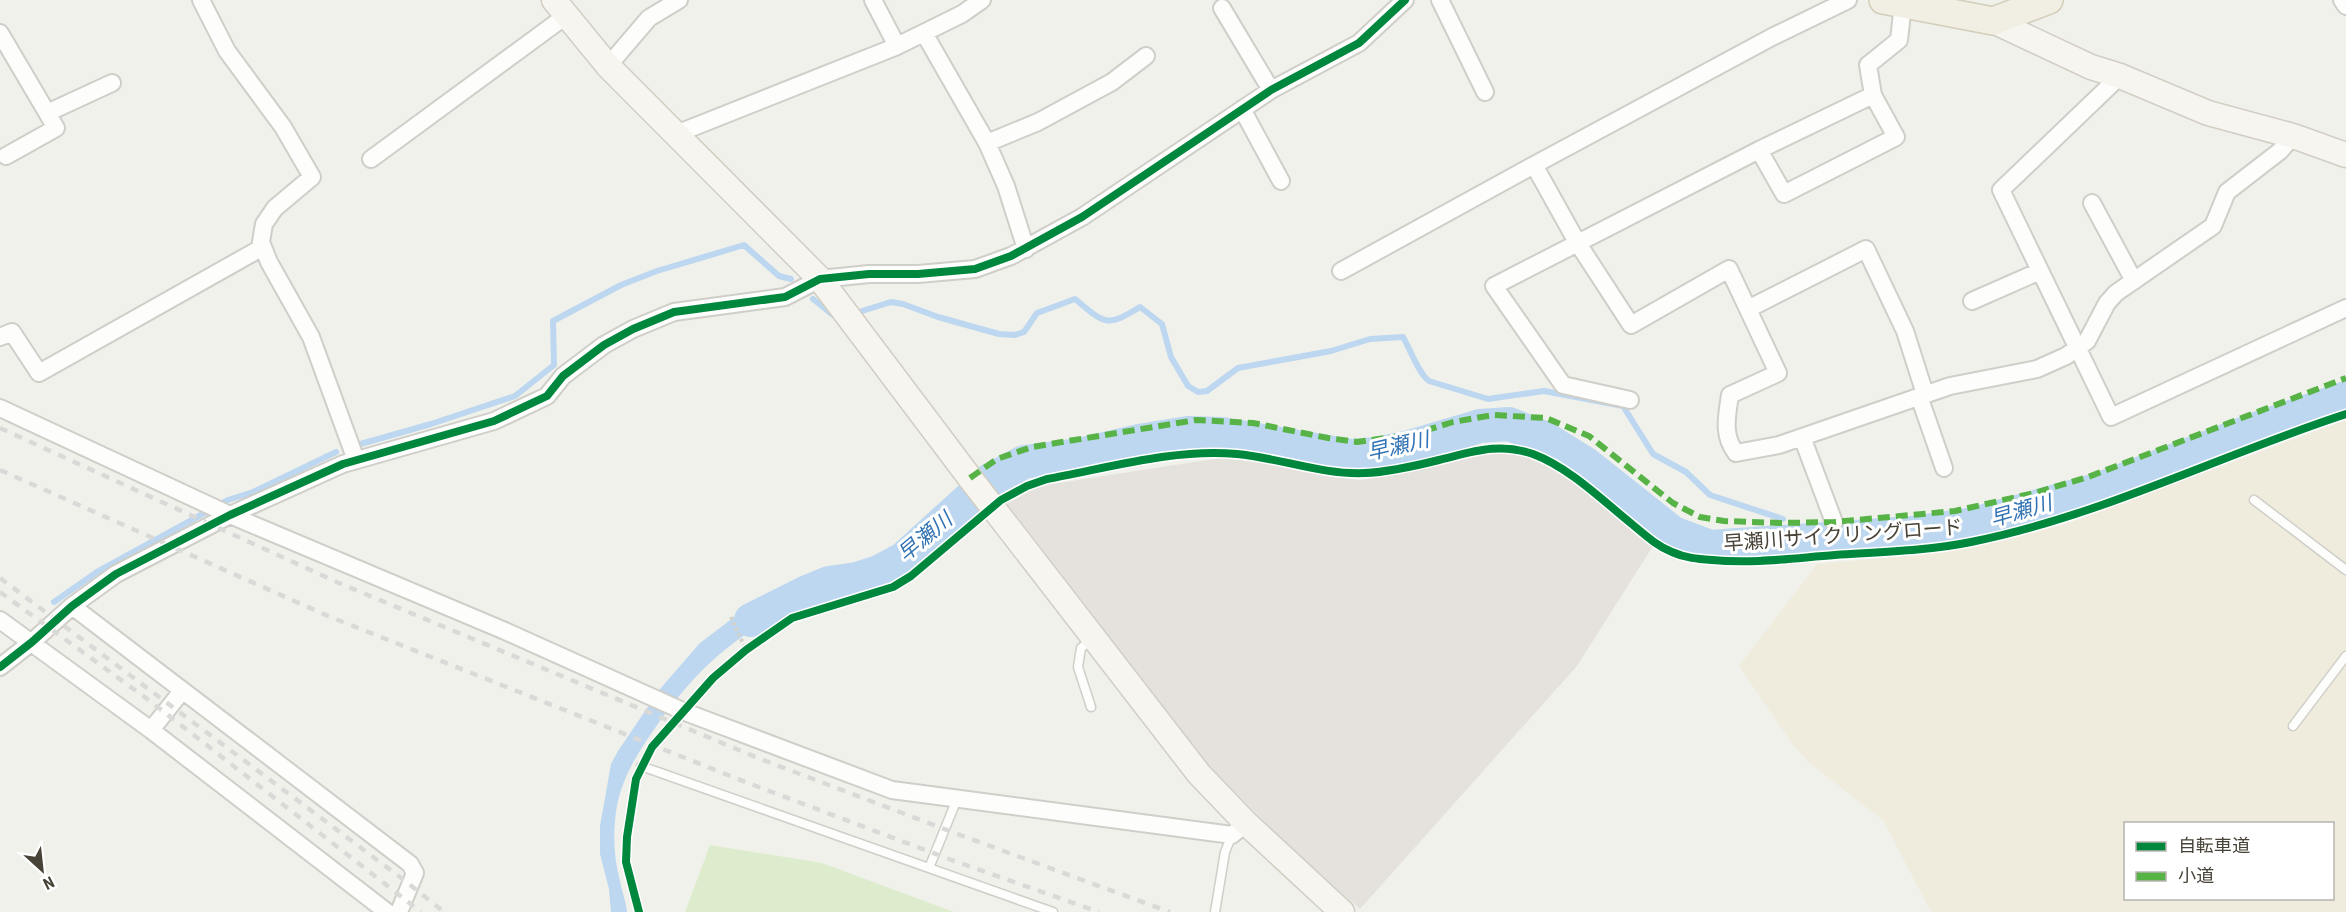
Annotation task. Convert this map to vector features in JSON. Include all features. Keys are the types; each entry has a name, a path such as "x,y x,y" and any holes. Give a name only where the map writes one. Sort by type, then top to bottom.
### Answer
{"main road":[{"path":"1893,2 1993,21 2049,0"}],"street":[{"path":"201,0 227,51 284,128 312,177 275,208 264,224 261,242 269,262 311,337 356,460"},
{"path":"608,66 649,18 679,0"},
{"path":"873,0 897,46"},
{"path":"676,134 897,46 962,14 982,0"},
{"path":"0,667 72,606 116,574 230,515 356,460 494,421 547,396 563,376 604,345 633,329 674,312 785,297 820,279 868,274 918,274 975,269 1026,249 1082,217 1271,90 1359,43 1405,0"},
{"path":"1440,0 1485,92"},
{"path":"1341,271 1772,37 1848,0"},
{"path":"2342,0 2346,6"},
{"path":"1759,150 1784,194 1896,137 1873,95 1868,65 1899,40 1893,2"},
{"path":"371,159 561,8 608,66 820,279 1239,829 1342,912"},
{"path":"1222,8 1271,90"},
{"path":"1993,21 2091,68 2120,76 2208,113 2293,136 2346,155"},
{"path":"0,33 56,128 6,156"},
{"path":"924,33 987,143 1006,186 1026,249"},
{"path":"987,143 1038,122 1101,88 1146,56"},
{"path":"2120,76 2001,190 2111,417 2346,308"},
{"path":"47,113 112,83"},
{"path":"1630,400 1563,385 1494,286 1759,150 1873,95"},
{"path":"1242,109 1281,181"},
{"path":"1534,165 1577,242 1631,325 1729,269 1778,373 1730,395 1726,425 1729,444 1736,453 1747,453 1802,437 1950,386 2037,369 2066,356 2087,341 2116,293 2213,226 2227,192 2280,151 2293,136"},
{"path":"2092,203 2134,281"},
{"path":"0,337 12,332 39,374 263,247"},
{"path":"1748,309 1866,249 1905,331 1944,468"},
{"path":"1972,301 2040,271"},
{"path":"0,408 230,515 651,697 892,790 1239,829"},
{"path":"1802,437 1834,522"},
{"path":"72,606 410,864 415,873 399,912"},
{"path":"0,620 151,730 387,912"},
{"path":"151,730 182,691"}],"lane":[{"path":"2254,500 2346,570"},
{"path":"1091,707 1078,667 1081,648 1093,638"},
{"path":"2293,726 2346,657"},
{"path":"641,766 1053,912"},
{"path":"929,868 957,799"},
{"path":"1215,912 1225,852 1239,829"}],"path":[{"path":"732,619 745,648"},
{"path":"738,657 745,648 753,644"}],"shaded area":[{"path":"2346,420 2346,912 1931,912 1883,820 1808,762 1791,742 1739,666 1817,564 1912,555 2002,541 2069,523"},
{"path":"1505,452 1534,459 1559,471 1653,546 1577,666 1360,909 1284,841 1199,756 1007,504 1039,486 1220,458 1259,462 1324,476 1360,480 1401,474 1476,455"}],"green space":[{"path":"710,845 822,863 954,912 685,912"}],"water":[{"path":"788,584 794,606 750,631 698,674 668,710 633,763 619,797 614,829 618,874 627,912 611,912 609,889 600,854 600,826 611,764 618,751 660,689 700,643 758,599"}],"waterway":[{"path":"357,445 431,424 515,396 554,365 553,321 621,285 657,271 744,245 779,276 791,279"},
{"path":"813,299 833,315"},
{"path":"862,311 891,302 999,334 1015,335 1024,332 1037,313 1075,299 1093,314 1106,320 1120,318 1140,307 1162,324 1171,357 1188,386 1198,392 1207,391 1238,368 1331,351 1370,339 1403,337 1418,367 1429,381 1488,399 1544,391 1623,406 1653,454 1686,472 1710,495 1783,519"},
{"name":"早瀬川","path":"751,620 829,583 857,579 879,572 903,559 990,480 1024,462 1079,455 1139,441 1188,433 1222,434 1351,456 1406,448 1480,426 1509,424 1544,438 1586,464 1673,533 1710,547 1912,533 1974,524 2097,490 2253,430 2346,398"},
{"path":"54,602 97,572 228,500 253,492 336,452"},
{"path":"1798,530 1800,542"}],"railway":[{"path":"0,428 339,583 758,758 1170,912"},
{"path":"0,470 328,616 748,783 949,859 1099,912"},
{"path":"0,578 444,912"},
{"path":"0,592 150,701 421,912"}],"marked path":[{"path":"970,478 997,459 1032,447 1196,420 1253,423 1357,442 1414,434 1453,422 1493,415 1546,418 1589,436 1673,503 1700,517 1724,521 1834,522 1955,511 2034,493 2088,477 2346,378"}],"cycle path":[{"path":"0,667 72,606 116,574 230,515 343,464 494,421 547,396 563,376 604,345 633,329 674,312 785,297 820,279 869,274 918,274 975,269 1011,256 1082,217 1271,90 1359,43 1405,0"},
{"name":"早瀬川サイクリングロード","path":"639,912 626,862 627,837 636,779 652,747 713,678 746,650 792,618 893,587 911,576 1001,500 1027,486 1047,479 1142,460 1190,454 1237,454 1317,469 1365,473 1402,468 1486,450 1521,450 1560,467 1661,547 1687,557 1758,561 1938,547 2019,531 2114,501 2346,414"}]}
